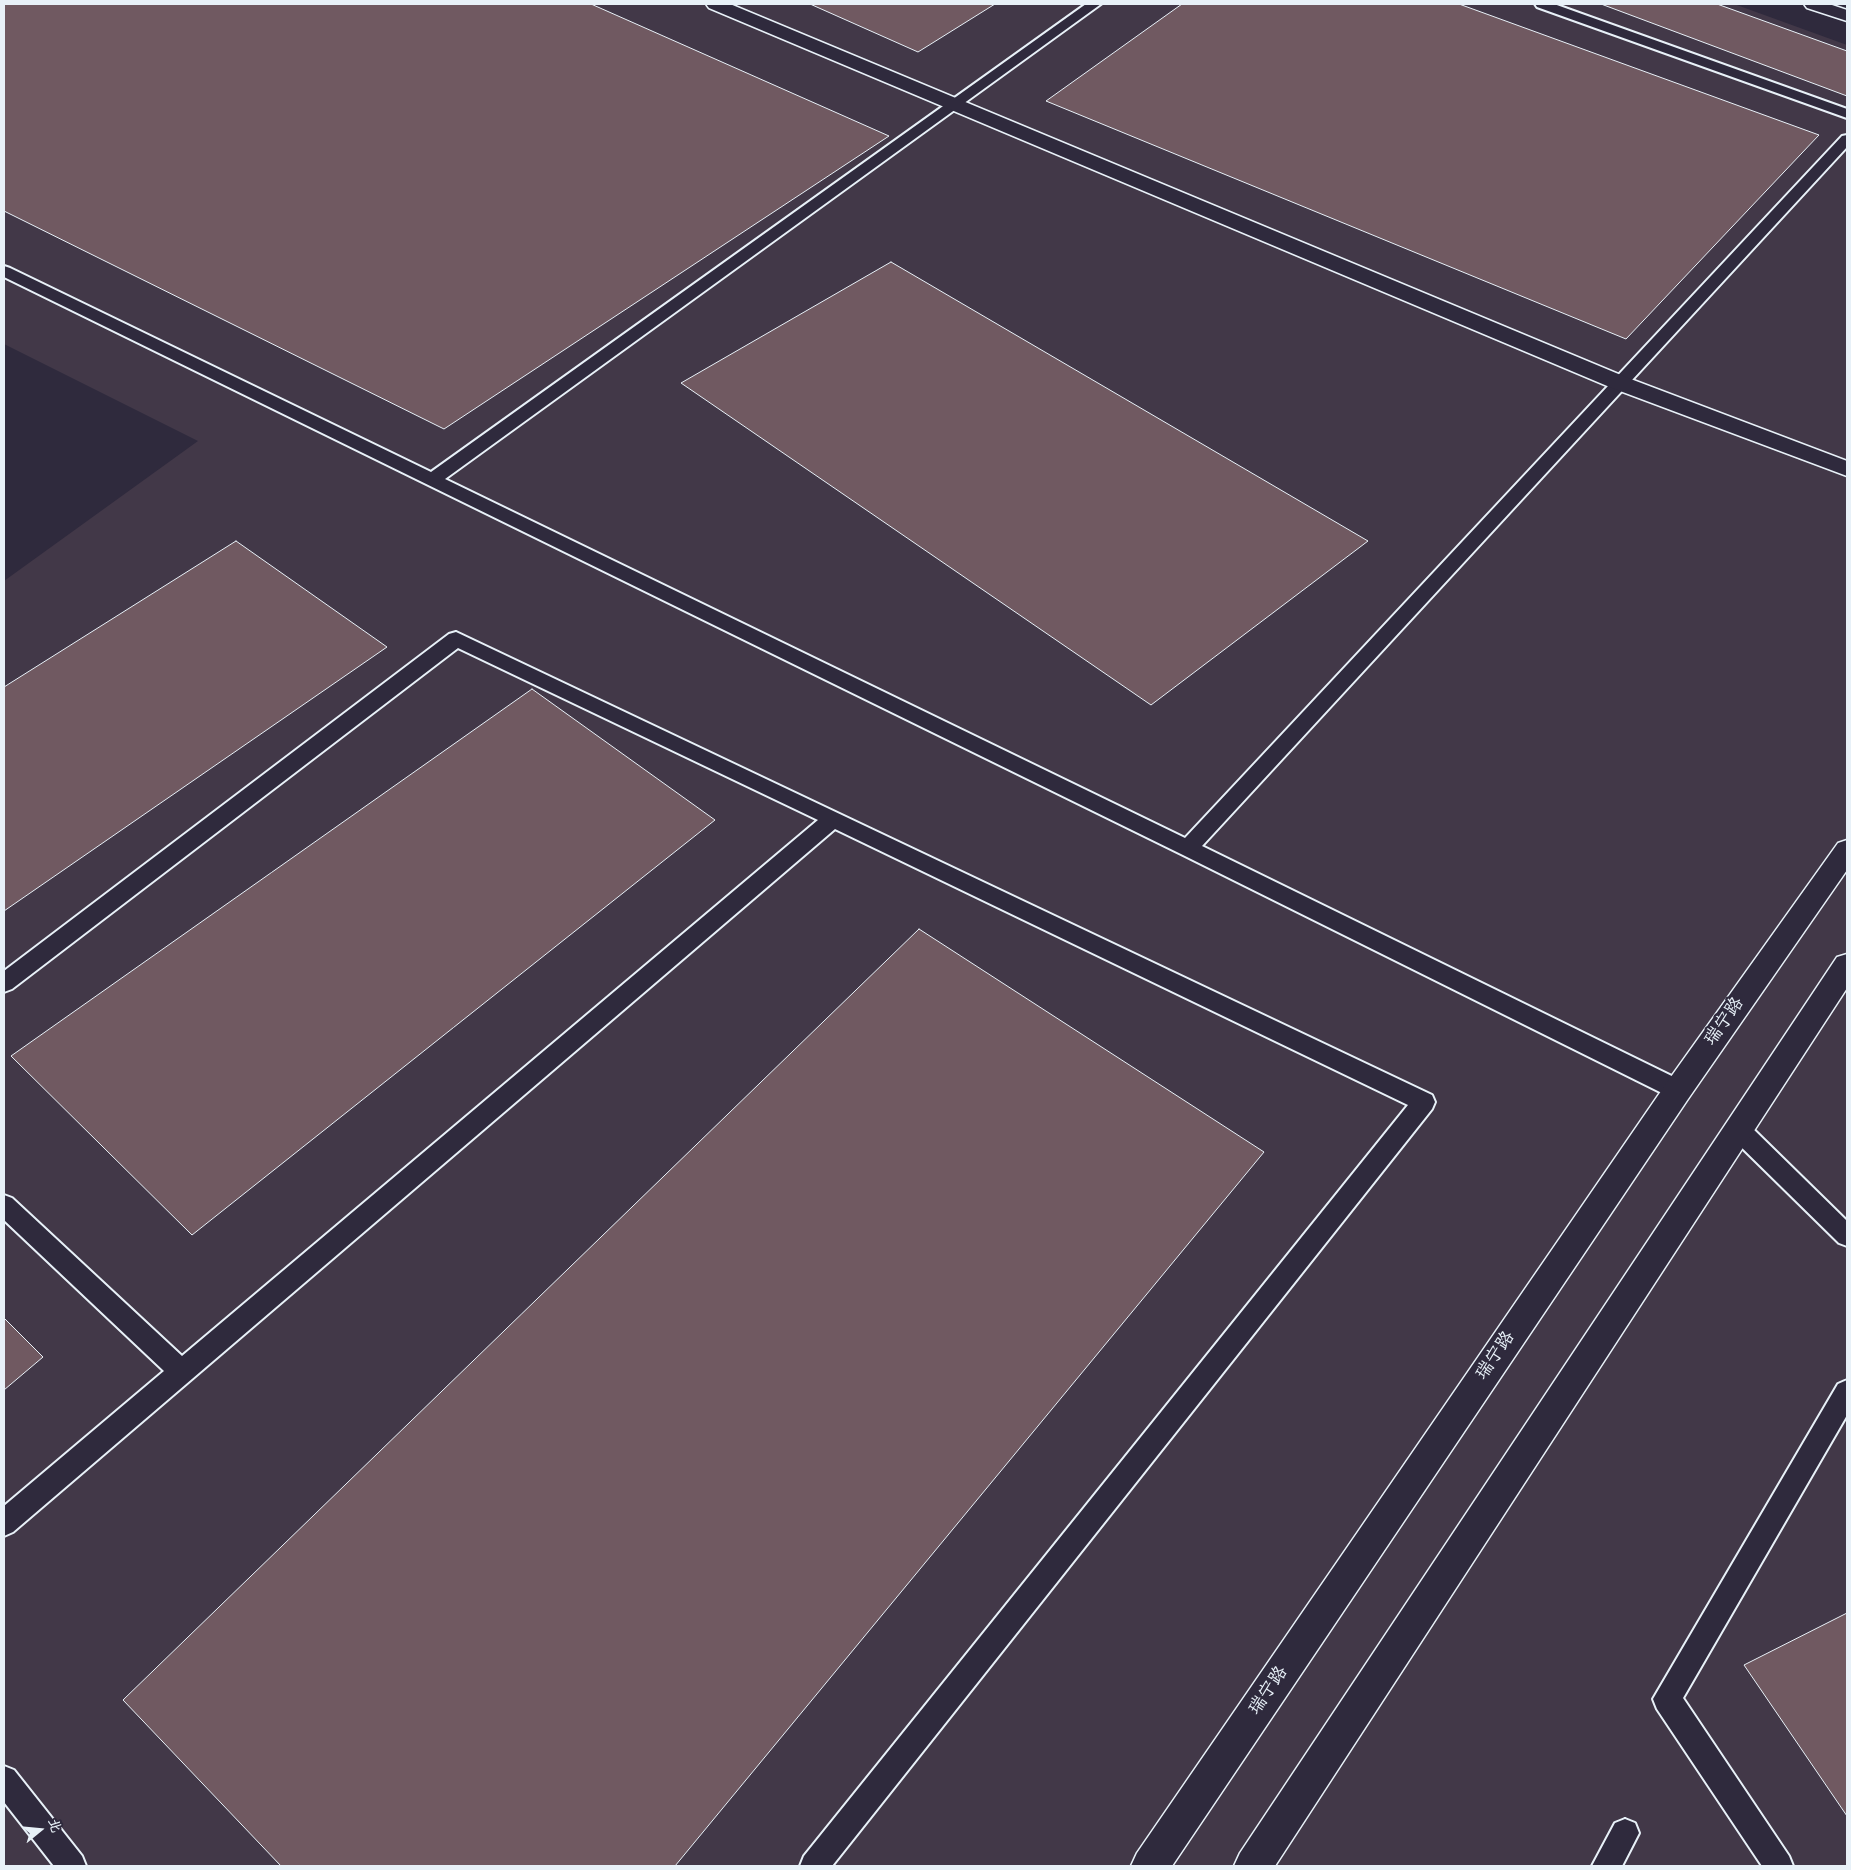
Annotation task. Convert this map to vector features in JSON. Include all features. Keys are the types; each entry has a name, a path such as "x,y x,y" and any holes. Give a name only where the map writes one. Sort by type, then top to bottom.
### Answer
{"main road":[{"path":"715,4 1620,383 1847,469"},
{"path":"1813,4 1847,16"},
{"name":"瑞宁路","path":"1154,1865 1678,1090 1847,850"},
{"path":"1253,1866 1740,1131 1847,965"}],"lane":[{"path":"432,480 1094,4"},
{"path":"1542,4 1847,114"},
{"path":"1188,848 1847,139"},
{"path":"4,272 1188,848 1678,1090"},
{"path":"4,983 456,639 1424,1102 814,1866"},
{"path":"4,1523 833,820"},
{"path":"1740,1131 1847,1236"},
{"path":"4,1205 182,1372"},
{"path":"1779,1866 1667,1699 1847,1392"},
{"path":"4,1780 72,1866"},
{"path":"1606,1866 1625,1833"}],"shaded area":[{"path":"4,4 1734,4 1847,45 1847,1866 4,1866 4,581 198,441 4,344"}],"building":[{"path":"4,4 591,4 889,136 444,429 4,211"},
{"path":"810,4 995,4 918,52"},
{"path":"1182,4 1459,4 1819,135 1626,339 1046,101"},
{"path":"1601,4 1717,4 1847,51 1847,96"},
{"path":"891,262 1368,541 1151,705 681,383"},
{"path":"236,541 387,647 4,911 4,687"},
{"path":"532,689 715,820 192,1235 11,1056"},
{"path":"919,929 1264,1152 675,1866 281,1866 123,1700"},
{"path":"4,1318 43,1357 4,1390"},
{"path":"1847,1613 1847,1816 1744,1665"}]}
